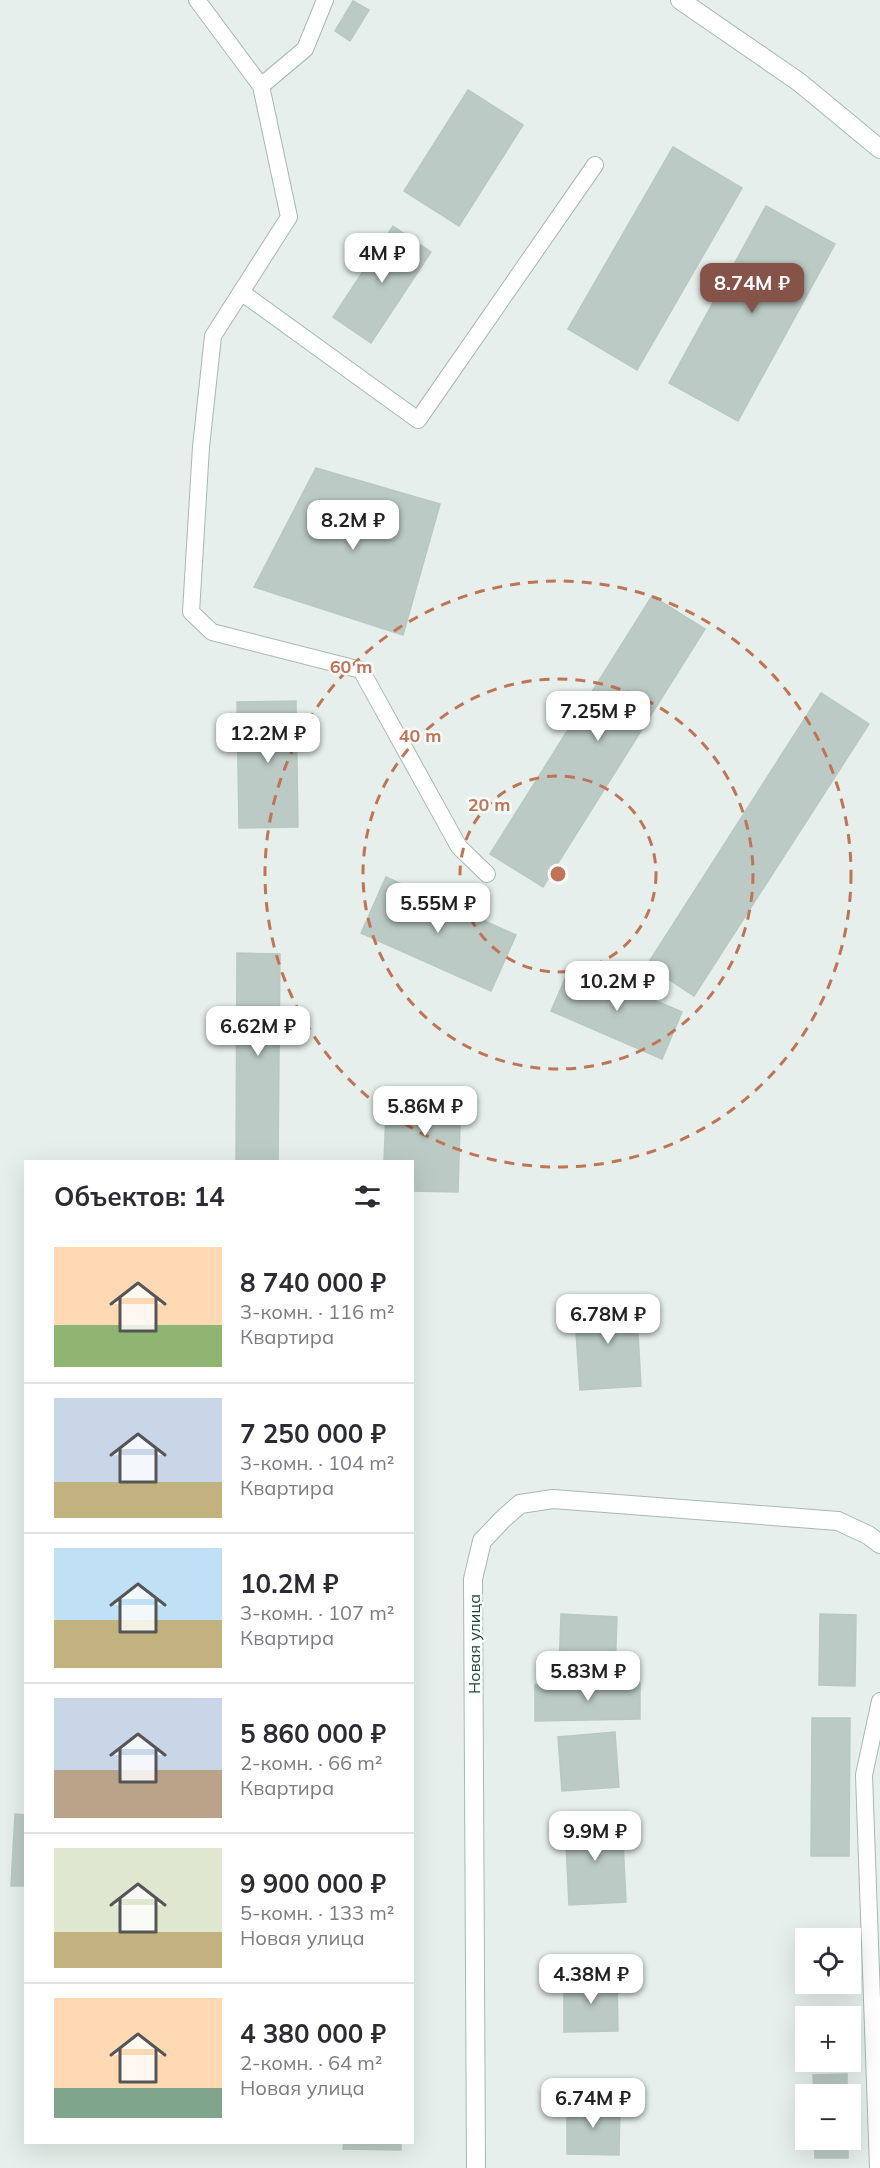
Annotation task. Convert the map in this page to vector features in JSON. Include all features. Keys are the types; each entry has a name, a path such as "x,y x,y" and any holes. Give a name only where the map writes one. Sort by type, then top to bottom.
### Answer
{"street":[{"path":"680,0 799,82 880,149"},
{"name":"Новая улица","path":"476,2168 473,1579 482,1541 520,1503 552,1499 838,1521 868,1535 880,1544"}],"lane":[{"path":"198,0 261,86 289,217 213,336 201,447 191,612 212,632 361,670 459,848 487,874"},
{"path":"261,86 305,49 325,0"},
{"path":"241,292 418,420 595,165"},
{"path":"878,2168 864,1775 880,1701"}],"building":[{"path":"353,1 369,10 350,41 335,31"},
{"path":"468,90 523,125 459,226 404,191"},
{"path":"673,147 742,188 637,370 568,329"},
{"path":"766,206 835,244 738,421 669,383"},
{"path":"393,226 431,252 371,343 333,317"},
{"path":"316,468 440,504 403,635 254,587"},
{"path":"652,596 705,629 543,887 490,854"},
{"path":"821,693 869,724 694,996 647,965"},
{"path":"296,701 298,827 239,828 237,702"},
{"path":"386,877 516,935 491,991 361,933"},
{"path":"237,953 280,954 278,1160 236,1160"},
{"path":"571,965 682,1012 662,1059 551,1011"},
{"path":"387,1089 461,1092 458,1192 414,1191 414,1160 384,1160"},
{"path":"636,1300 641,1386 580,1390 574,1304"},
{"path":"561,1614 617,1617 615,1672 559,1670"},
{"path":"820,1614 856,1615 855,1686 819,1685"},
{"path":"640,1683 640,1719 535,1721 535,1685"},
{"path":"812,1718 850,1718 849,1856 811,1856"},
{"path":"615,1732 619,1787 562,1791 558,1737"},
{"path":"15,1814 24,1815 24,1886 11,1886"},
{"path":"622,1820 626,1902 569,1905 565,1822"},
{"path":"564,1978 617,1978 618,2031 564,2032"},
{"path":"847,2074 847,2084 813,2084 813,2075"},
{"path":"567,2103 620,2104 619,2155 567,2154"},
{"path":"344,2144 401,2144 401,2150 343,2149"},
{"path":"815,2150 848,2150 848,2158 815,2158"}]}
